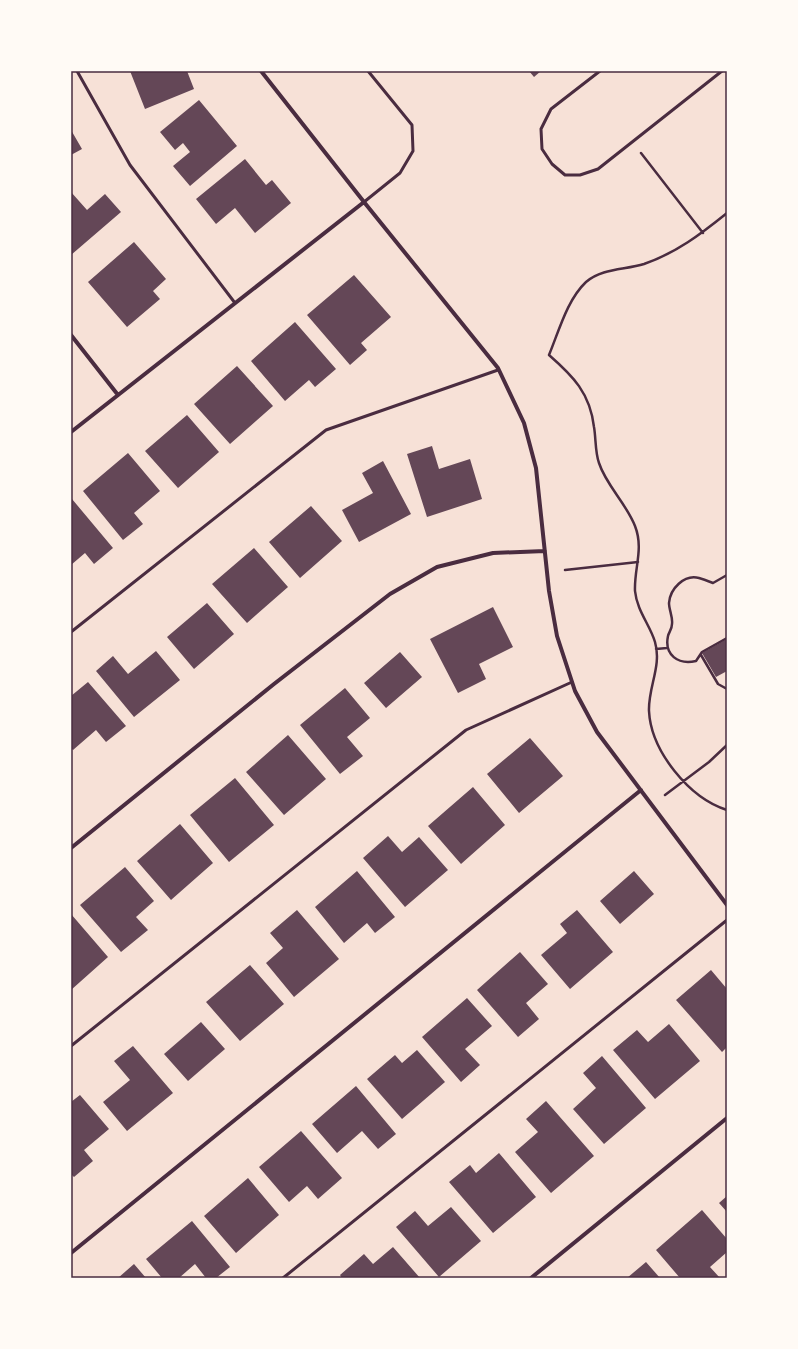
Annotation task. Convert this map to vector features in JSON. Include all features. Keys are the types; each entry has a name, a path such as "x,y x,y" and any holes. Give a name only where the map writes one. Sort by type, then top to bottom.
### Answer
{"street":[{"path":"261,71 498,370 524,423 536,468 545,551 557,636 575,691 597,732 727,905"},
{"path":"71,432 364,202"},
{"path":"71,335 118,395"},
{"path":"71,848 274,684 390,594 437,567 493,553 545,551"},
{"path":"71,1253 641,790"},
{"path":"531,1278 727,1118"}],"lane":[{"path":"77,71 130,165 235,303"},
{"path":"364,202 400,173 413,151 412,125 368,71"},
{"path":"600,71 551,109 541,129 542,149 552,164 565,175 580,175 598,169 722,71"},
{"path":"71,632 326,430 498,370"},
{"path":"71,1046 466,730 572,682"},
{"path":"283,1278 727,920"}],"path":[{"path":"651,167 703,233"},
{"path":"727,213 703,233 678,250 644,264 607,271 587,282 572,300 549,355 573,376 585,396 593,415 598,462 606,477 621,498 635,525 640,545 636,592 642,616 656,642 657,668 651,689 649,710 652,728 658,748 683,780 702,798 727,810"},
{"path":"565,570 638,562"},
{"path":"727,575 713,583 697,577 683,581 674,588 669,603 672,626 668,635 667,648 672,655 681,662 696,661 702,652 727,638"},
{"path":"656,649 667,648"},
{"path":"701,655 718,684 727,689"},
{"path":"665,795 683,780 709,762 727,746"}],"building":[{"path":"130,71 187,71 194,89 145,109"},
{"path":"529,71 541,71 534,77"},
{"path":"199,100 237,146 190,186 173,166 190,152 183,143 175,150 160,132"},
{"path":"71,130 82,149 71,155"},
{"path":"245,159 266,185 272,180 291,203 255,233 235,208 216,224 196,199"},
{"path":"71,192 87,210 105,194 121,212 71,255"},
{"path":"134,242 166,279 153,291 160,299 127,327 88,282"},
{"path":"354,275 391,317 361,343 367,350 350,365 307,315"},
{"path":"295,322 336,369 315,387 309,380 285,401 251,361"},
{"path":"237,366 273,406 230,444 194,404"},
{"path":"187,415 219,452 178,488 145,451"},
{"path":"432,446 439,469 470,459 482,499 427,517 407,454"},
{"path":"128,453 160,491 134,513 143,524 123,540 83,491"},
{"path":"383,461 411,514 359,542 342,510 373,493 362,473"},
{"path":"72,499 113,548 94,564 85,553 71,565"},
{"path":"311,506 342,541 300,578 269,542"},
{"path":"254,548 288,587 247,623 212,584"},
{"path":"207,603 234,634 194,669 167,637"},
{"path":"493,607 513,647 479,664 486,679 458,693 430,639"},
{"path":"727,639 727,671 716,677 702,653"},
{"path":"156,651 180,680 134,717 96,671 113,656 128,674"},
{"path":"400,652 422,677 386,708 364,683"},
{"path":"88,682 126,726 106,742 96,730 73,750 71,748 71,696"},
{"path":"345,688 370,718 347,737 363,756 340,774 300,725"},
{"path":"288,735 326,779 284,815 246,772"},
{"path":"530,738 563,776 519,813 487,774"},
{"path":"235,778 274,825 229,862 190,815"},
{"path":"473,787 505,825 461,864 428,826"},
{"path":"180,824 213,863 171,900 137,861"},
{"path":"388,836 402,852 419,837 448,870 405,907 363,858"},
{"path":"125,867 154,901 136,917 148,930 121,952 80,905"},
{"path":"357,871 395,917 375,933 367,923 344,943 315,907"},
{"path":"634,871 654,894 620,924 600,901"},
{"path":"297,910 339,959 294,997 266,963 283,948 270,933"},
{"path":"577,910 613,952 570,989 541,955 567,933 560,924"},
{"path":"71,914 108,957 71,990"},
{"path":"520,952 548,984 526,1003 539,1019 518,1037 477,990"},
{"path":"250,965 284,1004 240,1041 206,1002"},
{"path":"711,970 727,989 727,1047 722,1052 676,1000"},
{"path":"467,998 492,1026 465,1049 480,1065 461,1082 422,1037"},
{"path":"201,1022 225,1049 188,1081 164,1054"},
{"path":"669,1024 700,1061 655,1099 613,1050 637,1030 648,1042"},
{"path":"133,1046 173,1093 127,1131 103,1102 130,1080 114,1061"},
{"path":"417,1050 445,1082 402,1119 367,1079 395,1055 402,1063"},
{"path":"602,1056 646,1108 604,1144 573,1109 596,1088 583,1073"},
{"path":"356,1086 396,1134 378,1149 362,1131 337,1153 312,1124"},
{"path":"80,1095 109,1129 84,1150 93,1161 74,1177 71,1174 71,1102"},
{"path":"546,1101 594,1156 551,1193 515,1152 538,1132 526,1119"},
{"path":"301,1131 342,1178 318,1199 307,1186 289,1202 259,1167"},
{"path":"499,1153 536,1197 493,1233 449,1182 470,1165 476,1173"},
{"path":"248,1178 279,1215 236,1253 204,1216"},
{"path":"727,1196 727,1212 719,1203"},
{"path":"451,1207 481,1241 439,1277 396,1227 415,1211 428,1226"},
{"path":"702,1210 727,1239 727,1252 710,1267 720,1278 680,1278 656,1250"},
{"path":"192,1221 230,1267 216,1278 206,1278 195,1264 179,1278 162,1278 146,1259"},
{"path":"393,1247 420,1278 342,1278 340,1275 364,1254 373,1264"},
{"path":"646,1262 660,1278 627,1278"},
{"path":"134,1264 146,1278 118,1278"}]}
